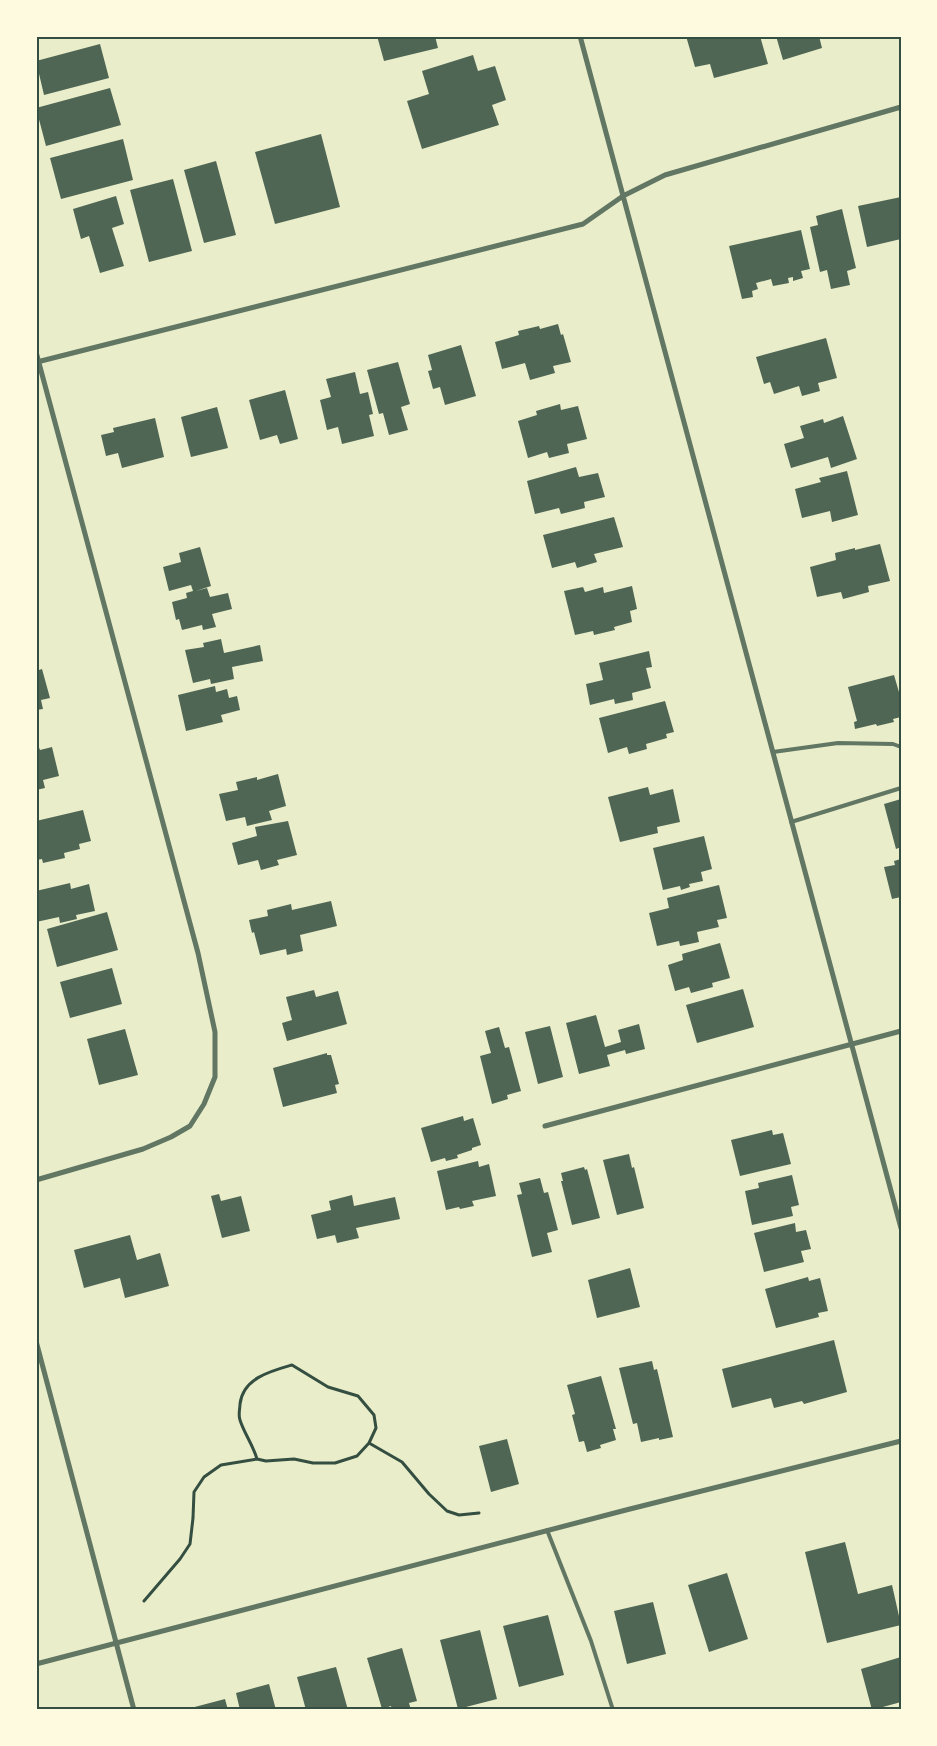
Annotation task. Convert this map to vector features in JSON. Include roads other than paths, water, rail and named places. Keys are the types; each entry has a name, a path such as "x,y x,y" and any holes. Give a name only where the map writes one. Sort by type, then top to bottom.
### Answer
{"street":[{"path":"580,36 901,1228"},
{"path":"38,362 583,224 622,196 665,175 901,107"},
{"path":"36,352 195,944 216,1032 215,1077 204,1104 190,1126 171,1138 143,1149 36,1180"},
{"path":"545,1126 901,1031"},
{"path":"36,1341 134,1710"},
{"path":"36,1664 547,1530 901,1441"}],"lane":[{"path":"773,752 838,743 893,744 901,747"},
{"path":"792,822 901,788"},
{"path":"547,1530 591,1641 613,1710"}]}
